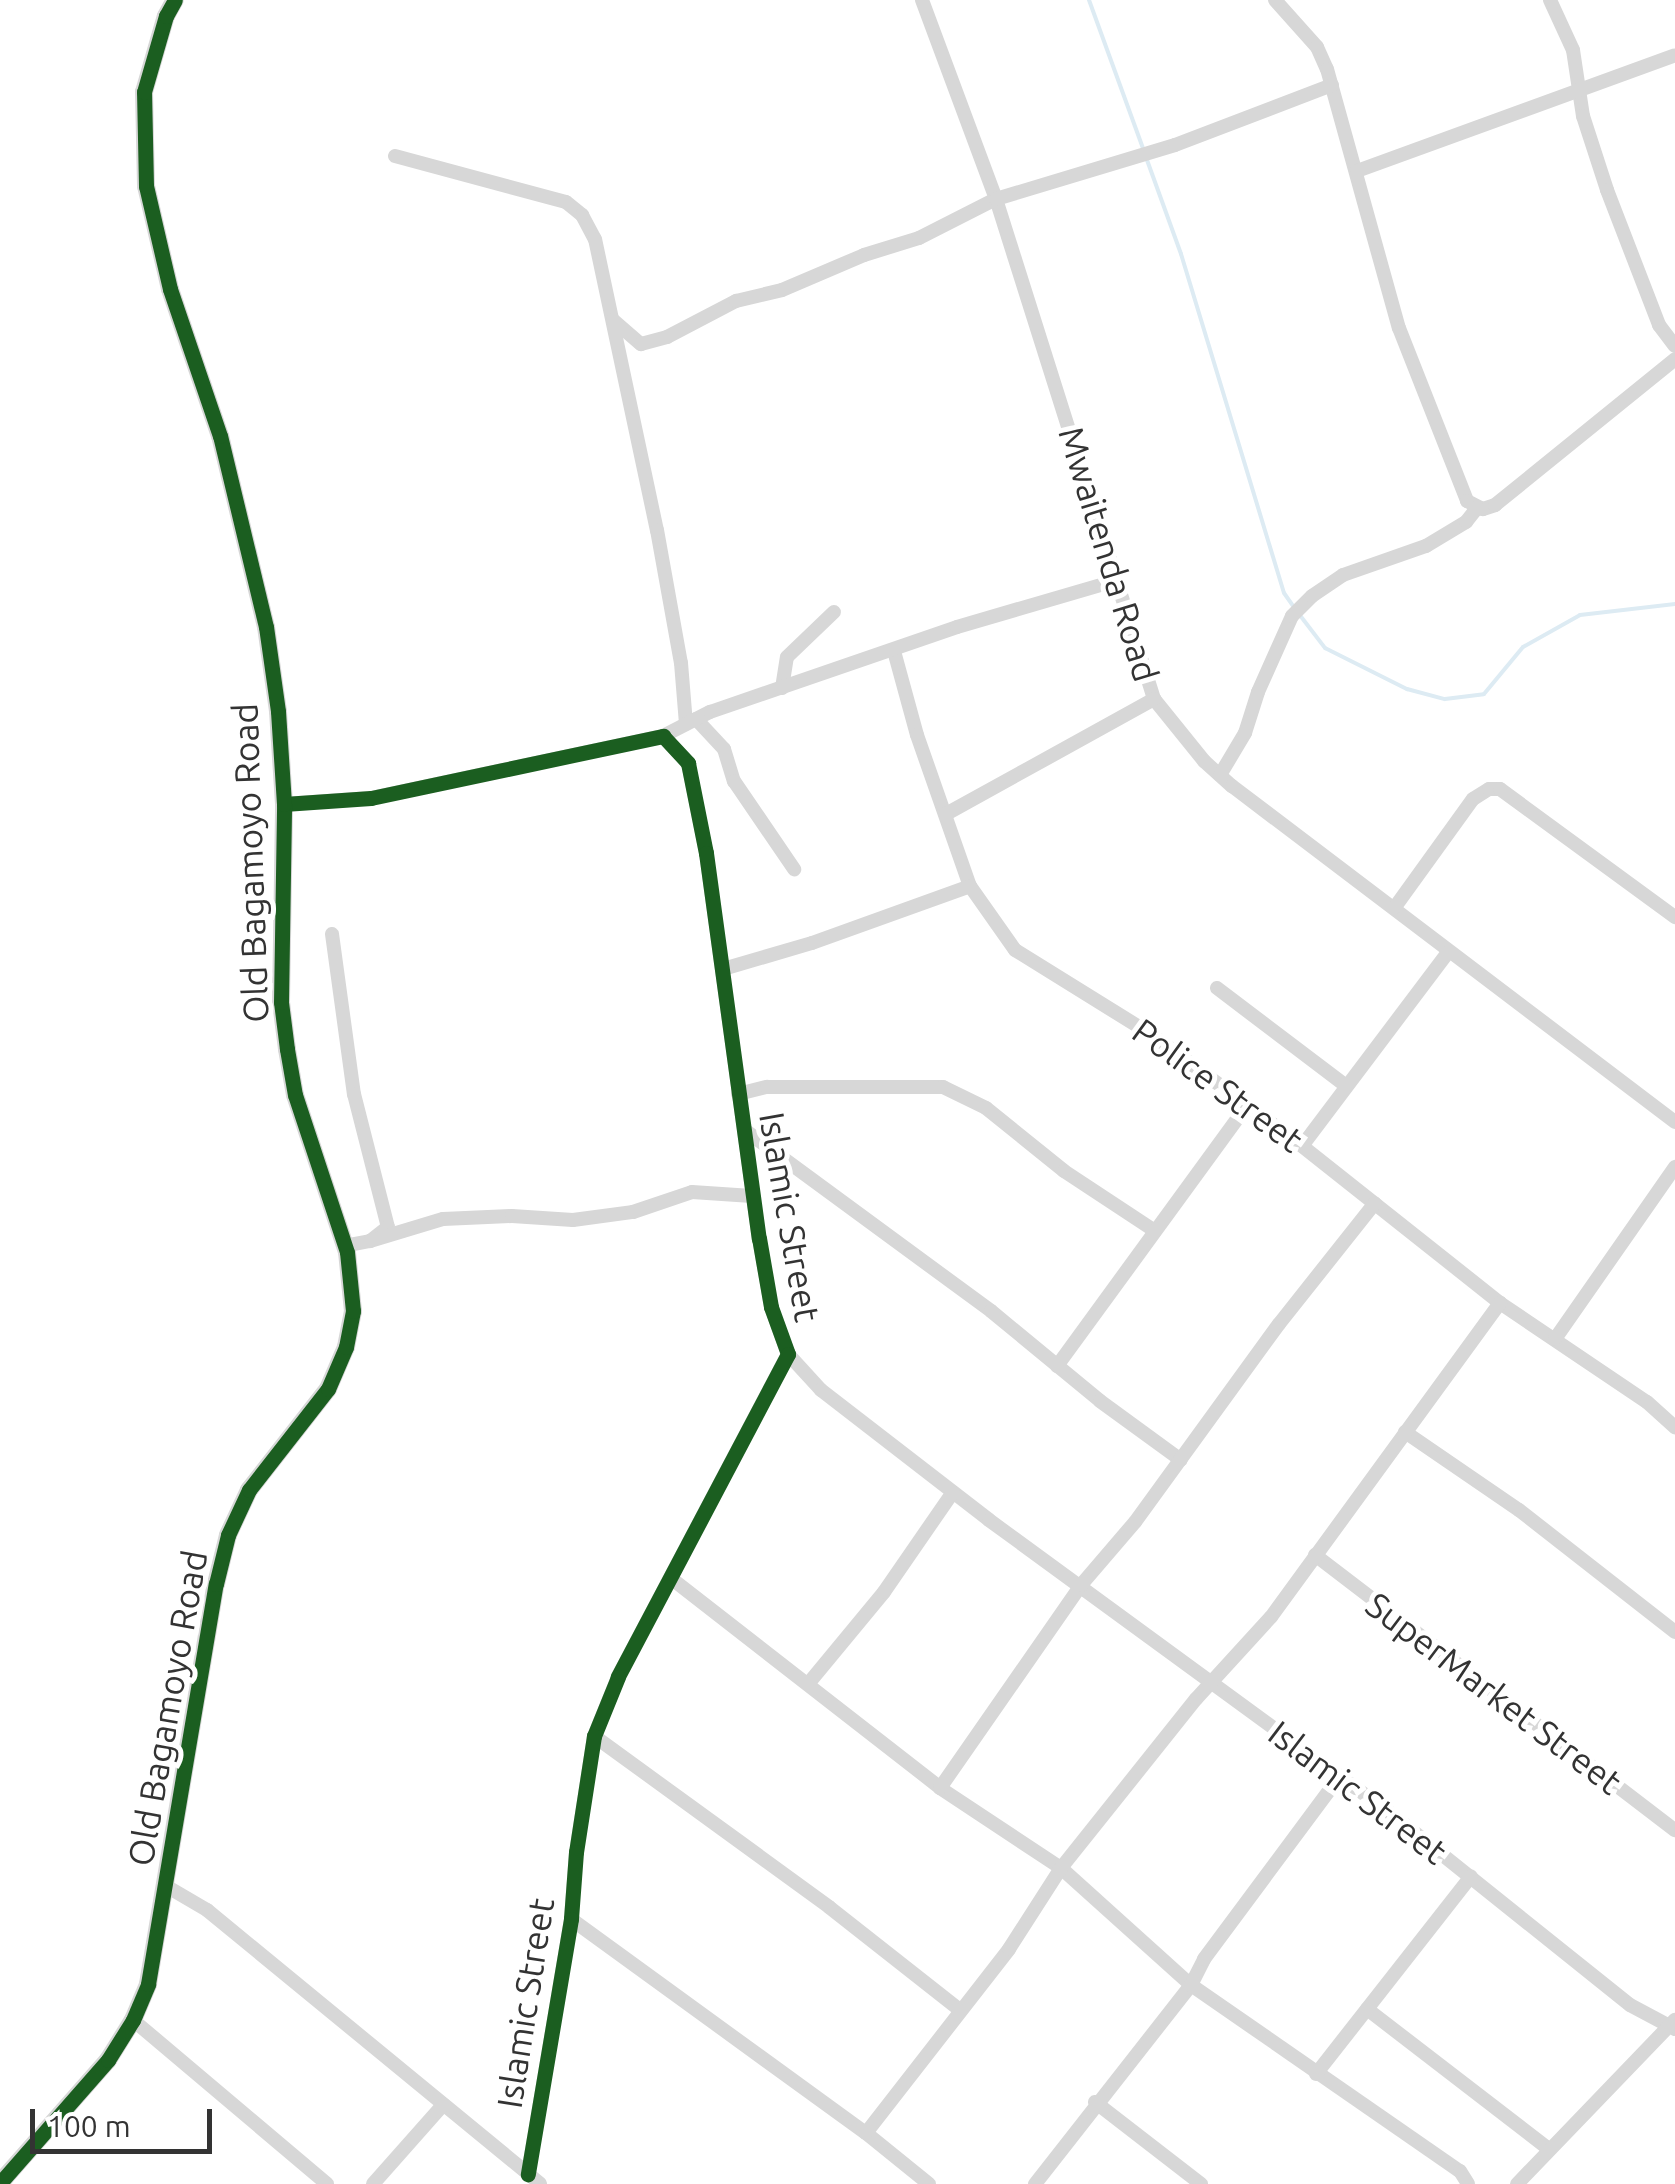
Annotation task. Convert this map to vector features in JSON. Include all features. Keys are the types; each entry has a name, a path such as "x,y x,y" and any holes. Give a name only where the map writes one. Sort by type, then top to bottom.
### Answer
{"street":[{"name":"Old Bagamoyo Road","path":"0,2182 108,2060 133,2020 148,1984 216,1584 228,1536 249,1490 328,1389 346,1347 353,1311 344,1246 296,1095 288,1049 282,1002 284,804 278,711 249,549 220,436 170,289 146,186 144,92 166,16 175,0"},
{"name":"Mwaitenda Road","path":"922,0 996,199 1154,699 1220,775 1675,1122"},
{"path":"1275,0 1317,47 1332,85 1372,236 1416,377 1467,501 1477,508"},
{"path":"1550,0 1573,50 1579,90 1601,172 1643,288 1659,325 1675,346"},
{"path":"1357,171 1675,55"},
{"path":"613,320 641,344 667,337 736,302 782,290 864,255 919,238 996,199 1175,144 1332,85"},
{"path":"395,156 566,202 582,215 595,238 691,722 724,749 734,781 794,870"},
{"path":"1220,775 1246,733 1258,692 1292,616 1312,596 1343,575 1426,546 1466,522 1477,508 1495,505 1675,359"},
{"path":"284,804 371,798 663,736 782,688 995,614 1118,580"},
{"path":"782,688 787,657 834,612"},
{"name":"Police Street","path":"894,651 970,886 1015,950 1152,1035 1302,1146 1500,1304 1555,1338 1675,1427"},
{"path":"946,814 1154,699"},
{"name":"Islamic Street","path":"663,736 688,763 693,783 746,1131 752,1196 771,1306 788,1354 820,1390 953,1492 1340,1776 1630,2005 1673,2025"},
{"path":"1395,908 1473,799 1489,789 1500,788 1675,917"},
{"path":"722,969 812,943 970,886"},
{"path":"332,934 354,1094 367,1152 387,1212 388,1227 370,1241"},
{"path":"1302,1146 1448,952"},
{"path":"1217,988 1346,1086"},
{"path":"738,1094 768,1087 943,1087 986,1108 1064,1171 1155,1231"},
{"path":"1057,1366 1246,1107"},
{"path":"746,1131 991,1311 1181,1460"},
{"path":"1555,1338 1675,1166"},
{"path":"344,1246 444,1218 512,1216 573,1220 634,1212 692,1192 752,1196"},
{"path":"940,1788 1081,1585 1375,1204"},
{"path":"866,2133 1009,1949 1061,1868 1270,1617 1500,1304"},
{"name":"Islamic Street","path":"534,2179 594,1736 618,1678 672,1579 746,1426 788,1354"},
{"path":"1405,1432 1519,1510 1675,1632"},
{"path":"808,1684 884,1592 953,1492"},
{"name":"SuperMarket Street","path":"1315,1554 1675,1830"},
{"path":"672,1579 940,1788 1061,1868 1191,1985 1460,2170 1468,2184"},
{"path":"594,1736 829,1907 960,2010"},
{"path":"1055,2184 1038,2179 1191,1985 1204,1960 1340,1776"},
{"path":"1316,2074 1471,1876"},
{"path":"166,1886 207,1910 534,2179"},
{"path":"571,1919 866,2133 929,2184"},
{"path":"1367,2009 1549,2149"},
{"path":"133,2020 328,2184"},
{"path":"1517,2184 1673,2025"},
{"path":"1095,2102 1201,2184"},
{"path":"373,2184 443,2105"}],"waterway":[{"path":"1089,0 1144,151"},
{"path":"1147,160 1181,254 1284,593 1293,606"},
{"path":"1299,614 1325,648 1407,689 1445,699 1484,694 1523,647 1580,615 1675,604"}],"cycle path":[{"path":"0,2183 108,2060 133,2020 148,1984 216,1584 228,1535 249,1490 328,1389 346,1347 353,1311 347,1252 295,1095 281,1002 284,804 278,711 266,627 220,436 170,289 146,186 144,92 166,16 175,0"},
{"path":"284,804 371,798 663,736 688,763 706,853 759,1238 771,1307 788,1354 618,1677 594,1736 576,1852 571,1919 528,2174"}]}
